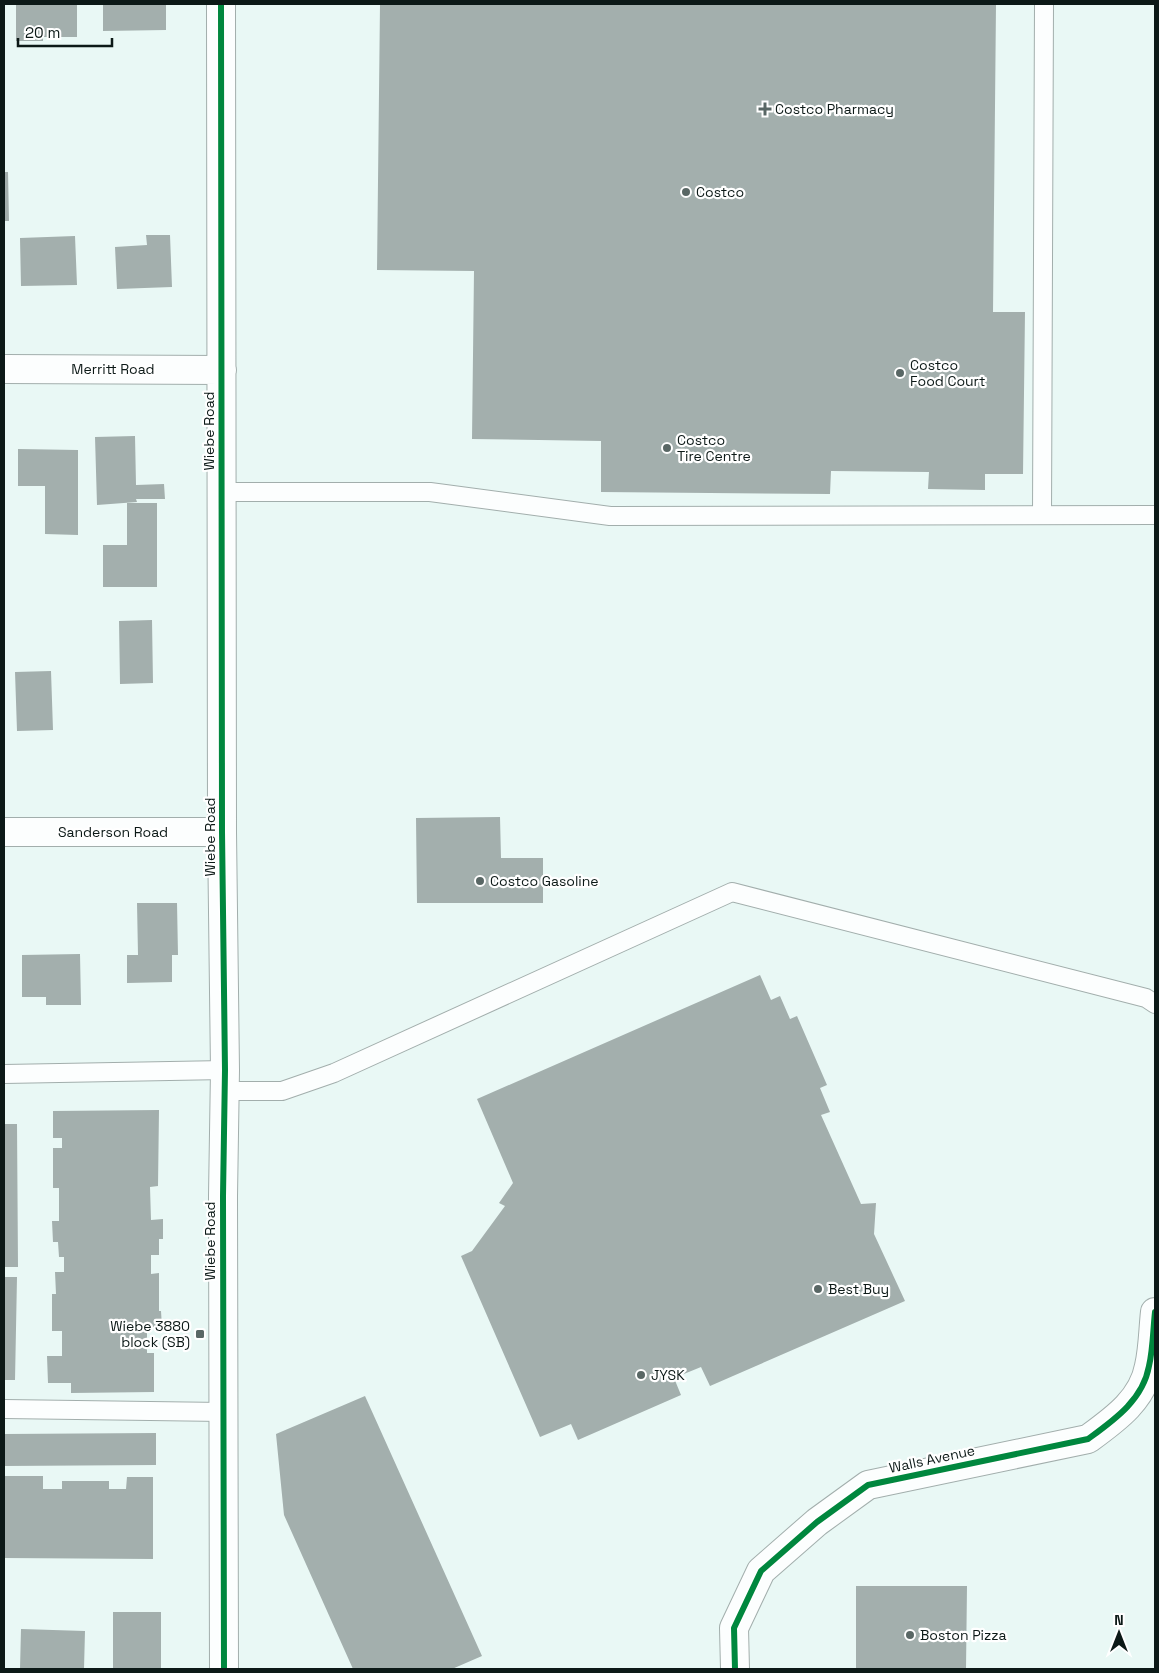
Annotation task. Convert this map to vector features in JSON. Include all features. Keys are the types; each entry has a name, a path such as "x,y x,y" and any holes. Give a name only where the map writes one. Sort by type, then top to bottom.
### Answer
{"street":[{"name":"Wiebe Road","path":"221,4 224,1669"},
{"name":"Merritt Road","path":"4,369 222,370"},
{"name":"Sanderson Road","path":"4,832 222,832"},
{"name":"Walls Avenue","path":"735,1669 734,1628 761,1571 817,1522 868,1485 1088,1439 1117,1418 1138,1395 1149,1368 1155,1312"}],"lane":[{"path":"1042,515 1044,4"},
{"path":"221,492 430,492 610,516 1155,515"},
{"path":"4,1074 224,1080 282,1091 334,1073 732,892 1146,998 1155,1004"},
{"path":"4,1409 223,1412"}],"building":[{"path":"16,4 77,4 77,37 43,37 43,41 16,41"},
{"path":"103,4 166,4 166,30 103,31"},
{"name":"Costco","path":"380,4 996,4 993,312 1025,312 1023,474 985,474 985,490 928,489 929,472 831,471 830,494 601,492 601,441 472,439 474,271 377,270"},
{"path":"4,172 8,172 9,221 4,221"},
{"path":"146,235 170,235 172,287 117,289 115,247 147,245"},
{"path":"75,236 77,285 21,286 20,238"},
{"path":"135,436 136,485 164,484 165,499 136,499 137,502 97,505 95,437"},
{"path":"18,449 78,450 78,535 45,534 45,486 18,486"},
{"path":"127,503 157,503 157,587 103,587 103,545 127,545"},
{"path":"152,620 153,683 120,684 119,621"},
{"path":"51,671 53,730 17,731 15,672"},
{"name":"Costco Gasoline","path":"500,817 501,858 543,858 543,903 417,903 416,818"},
{"path":"137,903 177,903 178,955 172,955 172,982 127,983 127,955 138,955"},
{"path":"80,954 81,1005 46,1005 46,997 22,997 22,955"},
{"path":"760,975 771,1000 780,996 790,1019 797,1016 827,1085 820,1088 830,1112 821,1115 861,1204 876,1203 874,1234 905,1301 710,1386 701,1367 674,1378 681,1395 578,1440 571,1424 540,1437 461,1256 472,1251 505,1206 499,1203 513,1183 477,1099"},
{"path":"159,1110 158,1186 150,1187 151,1220 163,1219 163,1239 159,1239 159,1255 151,1255 151,1274 159,1273 159,1311 161,1311 162,1327 147,1327 147,1353 154,1353 154,1392 71,1393 71,1383 48,1383 47,1356 62,1356 62,1331 52,1331 52,1294 56,1294 55,1272 64,1272 64,1257 59,1257 58,1242 53,1242 52,1221 59,1221 59,1188 53,1188 53,1148 62,1148 62,1138 53,1138 53,1111"},
{"path":"4,1124 17,1124 18,1267 4,1267"},
{"path":"4,1277 17,1277 15,1380 4,1380"},
{"path":"365,1396 482,1656 452,1669 353,1669 284,1515 276,1434"},
{"path":"156,1433 156,1465 4,1466 4,1434"},
{"path":"4,1476 43,1476 43,1489 62,1489 62,1481 109,1481 109,1489 126,1489 127,1477 153,1477 153,1559 4,1558"},
{"path":"856,1586 967,1586 966,1669 856,1669"},
{"path":"113,1612 161,1612 161,1669 113,1669"},
{"path":"21,1629 85,1631 84,1669 20,1669"}],"cycle path":[{"path":"221,4 222,832 225,1070 223,1196 224,1669"},
{"path":"735,1669 734,1628 761,1571 817,1522 868,1485 1088,1439 1117,1417 1141,1389 1146,1378 1150,1360 1155,1312"}],"place":[{"name":"Costco Pharmacy","path":"765,109"},
{"name":"Costco","path":"686,192"},
{"name":"Costco Food Court","path":"900,373"},
{"name":"Costco Tire Centre","path":"667,448"},
{"name":"Costco Gasoline","path":"480,881"},
{"name":"Best Buy","path":"818,1289"},
{"name":"Wiebe 3880 block (SB)","path":"200,1334"},
{"name":"JYSK","path":"641,1375"},
{"name":"Boston Pizza","path":"910,1635"}]}
